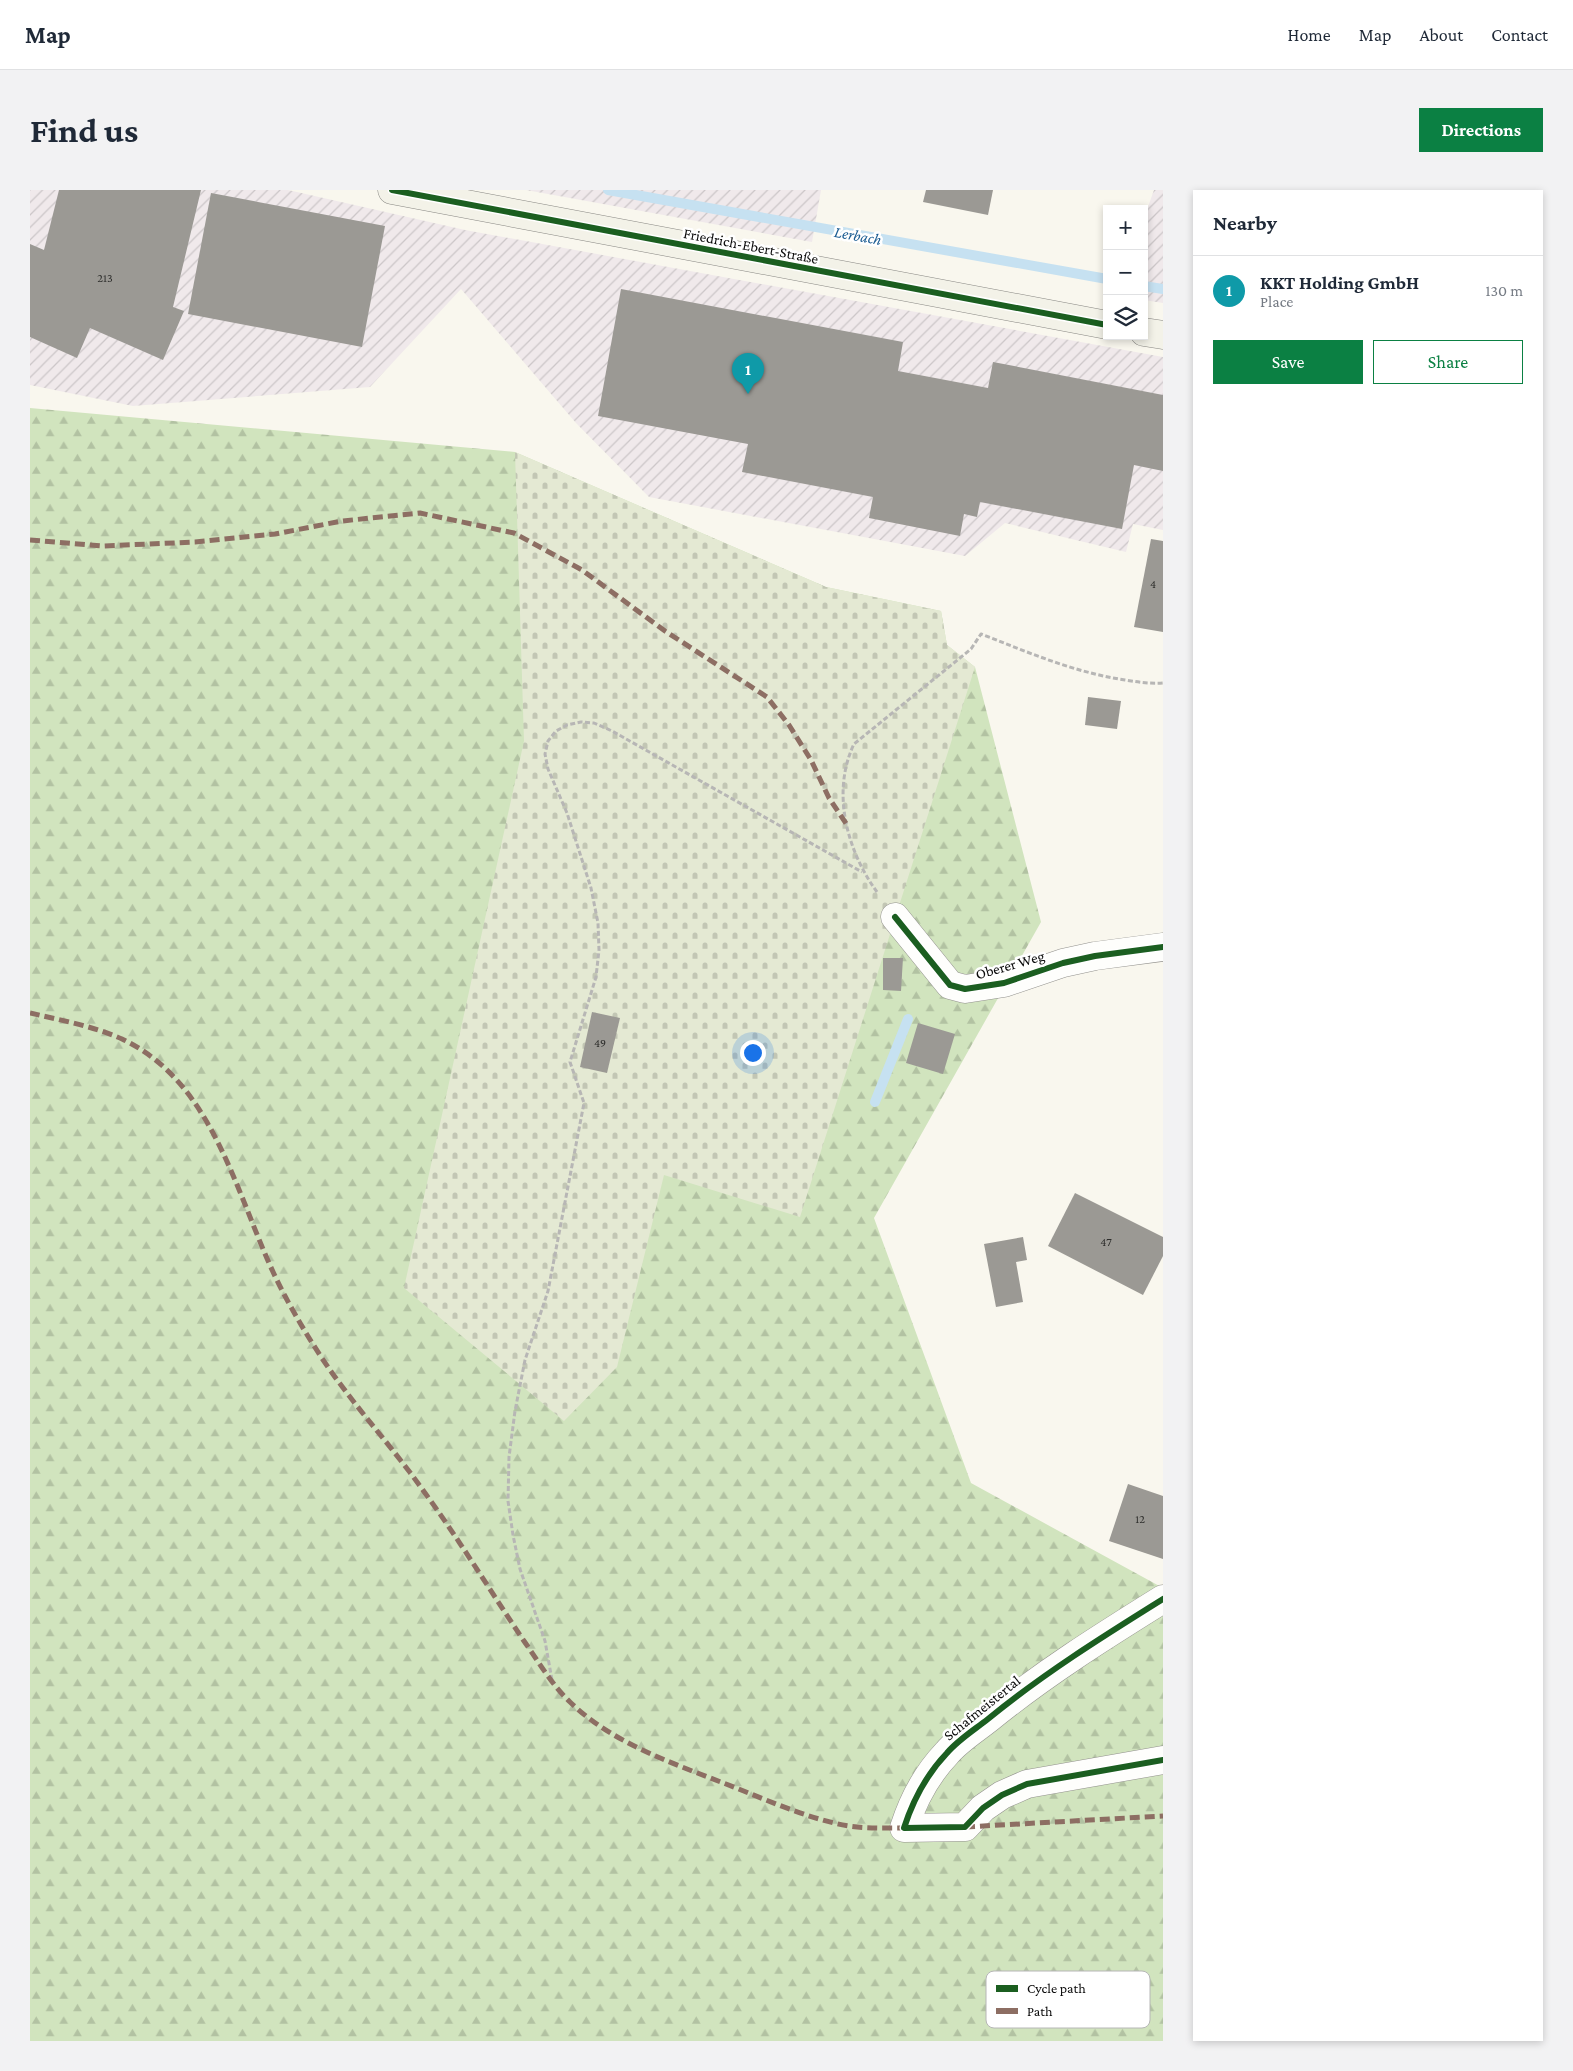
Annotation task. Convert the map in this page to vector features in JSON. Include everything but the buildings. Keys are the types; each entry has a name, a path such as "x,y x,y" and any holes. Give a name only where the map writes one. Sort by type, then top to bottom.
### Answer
{"street":[{"name":"Friedrich-Ebert-Straße","path":"392,190 1103,324"},
{"path":"1148,333 1163,335"},
{"name":"Oberer Weg","path":"895,917 950,985 965,989 1004,983 1063,962 1163,947"},
{"name":"Schafmeistertal","path":"1163,1600 1094,1641 1020,1692 947,1752 913,1801 904,1828 965,1827 983,1808 1002,1795 1027,1784 1163,1760"}],"path":[{"path":"878,894 862,872 842,806 844,772 848,758 854,744 971,649 981,634 1055,663 1092,675 1152,684 1163,683"},
{"path":"552,1680 545,1641 520,1570 513,1535 508,1501 510,1457 515,1411 526,1360 548,1291 584,1103 570,1062 596,978 600,950 598,922 592,888 567,813 548,769 545,754 548,741 556,731 567,725 581,722 594,723 612,731 862,872"}],"shaded area":[{"path":"30,190 288,190 465,230 1163,357 1163,530 1133,524 1126,552 1005,523 965,556 649,497 576,423 461,289 370,387 133,406 30,385"},
{"path":"526,190 821,190 812,242"},
{"path":"1154,190 1163,190 1163,303 1148,301 1148,207"}],"green space":[{"path":"30,408 515,452 826,587 941,611 947,645 975,667 1041,922 874,1218 971,1483 1163,1588 1163,2041 30,2041"},
{"path":"515,452 826,587 941,611 947,645 975,667 800,1217 664,1175 617,1367 564,1421 404,1288 524,741"}],"waterway":[{"name":"Lerbach","path":"608,190 1103,278"},
{"name":"Lerbach","path":"1148,287 1163,289"},
{"path":"875,1102 908,1019"}],"marked path":[{"path":"30,540 103,546 195,542 275,534 342,521 420,513 514,533 582,570 665,631 767,697 789,725 811,760 829,798 847,825"},
{"path":"30,1013 88,1027 122,1039 155,1060 182,1086 204,1118 223,1152 269,1262 285,1296 315,1348 346,1392 451,1529 546,1673 570,1702 604,1729 644,1750 780,1805 843,1825 869,1828 904,1828"},
{"path":"965,1827 1163,1816"}],"cycle path":[{"path":"392,190 1103,324"},
{"path":"895,917 950,985 965,989 1004,983 1063,963 1095,956 1163,947"},
{"path":"1163,1599 1051,1671 956,1744 939,1761 927,1779 916,1798 904,1828 965,1827 983,1808 1002,1795 1027,1784 1163,1760"}],"place":[{"name":"KKT Holding GmbH","path":"748,394"}]}
